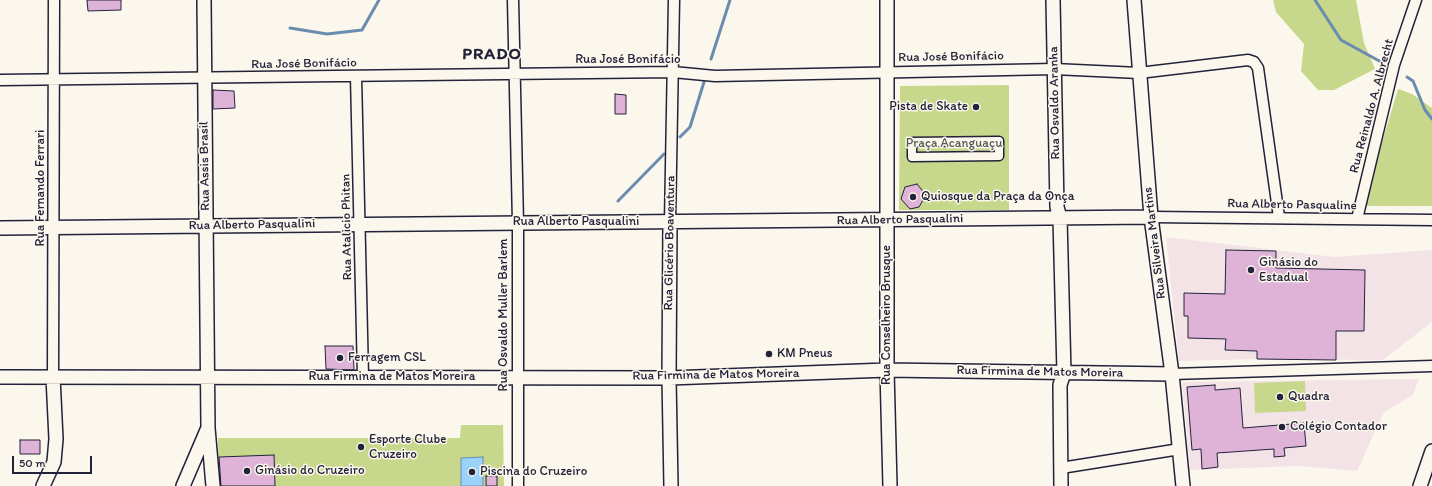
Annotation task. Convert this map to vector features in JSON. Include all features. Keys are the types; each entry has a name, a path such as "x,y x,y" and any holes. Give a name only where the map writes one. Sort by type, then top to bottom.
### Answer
{"street":[{"name":"Rua Fernando Ferrari","path":"53,377 55,79 54,0"},
{"name":"Rua Assis Brasil","path":"204,0 208,428 213,486"},
{"name":"Rua Osvaldo Muller Barlem","path":"513,0 518,223 518,486"},
{"name":"Rua Glicério Boaventura","path":"671,486 669,378 674,0"},
{"name":"Rua Conselheiro Brusque","path":"887,0 887,370 890,486"},
{"name":"Rua Osvaldo Aranha","path":"1053,0 1062,468 1061,486"},
{"name":"Rua Silveira Martins","path":"1134,0 1151,217 1172,374 1183,486"},
{"name":"Rua Reinaldo A. Albrecht","path":"1357,218 1394,65 1416,0"},
{"name":"Rua José Bonifácio","path":"0,80 673,72 715,76 888,71 1054,69 1139,73 1248,60 1254,62 1258,68 1279,217"},
{"name":"Rua Atalicio Phitan","path":"356,76 363,377"},
{"path":"999,141 999,156 912,157 912,142 957,142 999,141"},
{"path":"940,142 940,156"},
{"path":"957,142 957,156"},
{"name":"Rua Alberto Pasqualini","path":"0,228 887,220 1056,214 1151,217"},
{"name":"Rua Alberto Pasqualine","path":"1151,217 1279,217 1432,220"},
{"name":"Rua Firmina de Matos Moreira","path":"0,377 669,378 887,370 1060,377 1432,366"},
{"path":"43,486 54,462 56,439 53,377"},
{"name":"Rua Assis Brasil","path":"184,486 208,428"},
{"path":"1062,468 1180,449"},
{"path":"1420,486 1431,456"}],"shaded area":[{"path":"1166,237 1335,257 1432,250 1432,322 1383,360 1257,359 1179,361"},
{"name":"Colégio Contador","path":"1419,379 1413,395 1384,412 1357,471 1298,466 1190,470 1182,382"}],"green space":[{"path":"1273,0 1356,0 1364,43 1375,69 1334,90 1318,90 1301,71 1304,44 1276,12"},
{"name":"Praça Acanguaçu","path":"1009,85 1009,210 899,210 900,86"},
{"path":"1398,89 1412,94 1432,108 1432,206 1363,206"},
{"name":"Quadra","path":"1305,381 1306,411 1255,413 1254,383"},
{"name":"Esporte Clube Cruzeiro","path":"461,425 503,425 504,486 219,486 218,438 460,438"}],"water":[{"name":"Piscina do Cruzeiro","path":"483,457 483,486 461,486 461,458"}],"building":[{"path":"87,0 121,0 121,10 88,11"},
{"path":"213,90 234,91 235,108 213,109"},
{"path":"615,94 626,95 626,114 615,114"},
{"name":"Quiosque da Praça da Onça","path":"917,184 926,195 919,207 910,209 901,199 905,187"},
{"path":"1226,250 1276,251 1276,268 1365,270 1364,331 1336,331 1336,360 1257,359 1257,351 1225,350 1226,339 1188,338 1188,316 1184,316 1184,293 1225,294"},
{"name":"Ferragem CSL","path":"325,346 353,346 354,370 326,369"},
{"path":"1215,385 1215,390 1240,388 1243,428 1304,423 1306,446 1284,448 1285,456 1274,457 1274,449 1217,453 1218,467 1202,469 1201,449 1192,450 1187,387"},
{"path":"20,440 40,440 40,454 20,454"},
{"name":"Ginásio do Cruzeiro","path":"274,455 275,486 221,486 219,457"},
{"path":"486,476 497,476 497,486 486,486"}],"waterway":[{"path":"290,28 327,34 362,30 379,0"},
{"path":"711,59 730,0"},
{"path":"1315,0 1341,40 1383,63"},
{"path":"1407,77 1413,81 1425,110 1432,119"},
{"path":"680,137 690,127 704,82"},
{"path":"618,201 664,154"}],"place":[{"name":"Pista de Skate","path":"976,107"},
{"name":"Quiosque da Praça da Onça","path":"913,197"},
{"name":"Ginásio do Estadual","path":"1251,270"},
{"name":"KM Pneus","path":"769,354"},
{"name":"Ferragem CSL","path":"340,358"},
{"name":"Quadra","path":"1280,397"},
{"name":"Colégio Contador","path":"1282,427"},
{"name":"Esporte Clube Cruzeiro","path":"361,447"},
{"name":"Ginásio do Cruzeiro","path":"247,471"},
{"name":"Piscina do Cruzeiro","path":"472,472"}],"district":[{"name":"PRADO","path":"492,55"}]}
